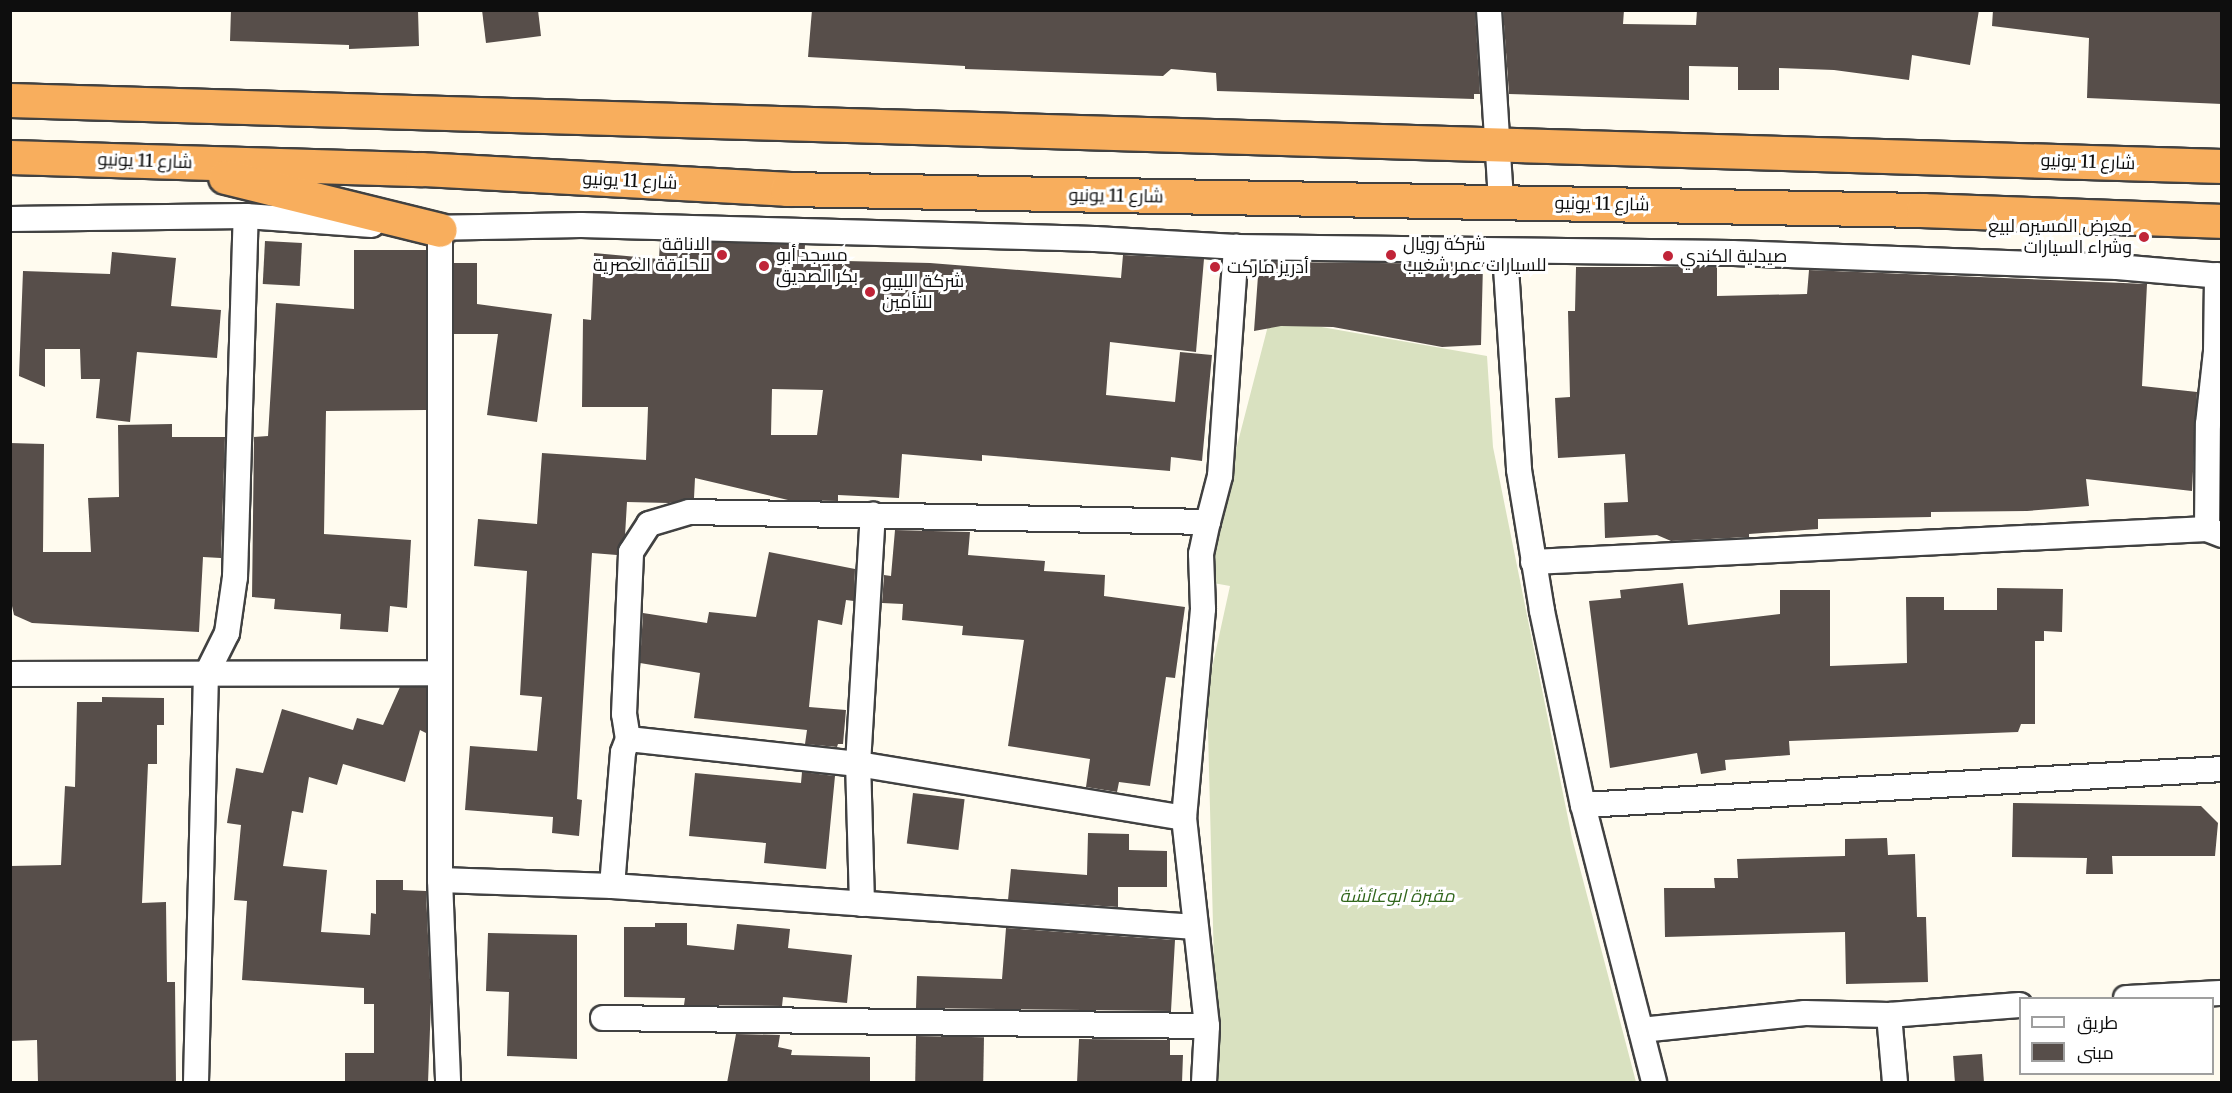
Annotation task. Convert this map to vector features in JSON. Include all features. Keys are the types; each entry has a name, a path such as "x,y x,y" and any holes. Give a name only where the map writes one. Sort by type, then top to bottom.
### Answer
{"highway":[{"name":"شارع 11 يونيو","path":"10,100 2222,166"},
{"name":"شارع 11 يونيو","path":"10,157 422,170 787,189 1501,202 2222,221"},
{"path":"162,162 440,230"}],"street":[{"path":"1490,10 1501,202"},
{"path":"196,1083 206,675 227,633 235,577 246,216"},
{"path":"10,219 246,216 440,230 581,225 1095,239 1236,247 1732,253 1989,262 2219,275 2216,351 2208,424 2214,532 1533,562"},
{"path":"440,230 440,880 448,1083"},
{"path":"1204,1083 1207,1026 1184,818 1203,609 1201,554 1220,476 1236,247"},
{"path":"1505,252 1519,470 1533,562 1583,805 1654,1083"},
{"path":"612,886 623,752 628,739 624,714 631,552 649,524 689,512 1208,522"},
{"path":"862,904 858,764 873,514"},
{"path":"10,674 440,673"},
{"path":"628,739 858,764 1184,818"},
{"path":"1583,805 2222,769"},
{"path":"440,880 612,886 1196,927"},
{"path":"2158,997 2222,993"},
{"path":"1641,1030 1805,1013 1889,1015 2019,1005"},
{"path":"1889,1015 1895,1083"},
{"path":"603,1018 1207,1026"}],"green space":[{"name":"مقبرة ابوعائشة","path":"1270,318 1487,356 1493,447 1572,838 1636,1082 1217,1082 1207,691 1230,586 1202,581"}],"building":[{"path":"231,10 418,10 419,46 349,49 349,45 230,41"},
{"path":"482,10 538,10 541,36 486,43"},
{"path":"812,10 1475,10 1480,94 1474,94 1474,99 1217,91 1216,73 1171,69 1163,76 965,69 965,66 808,57"},
{"path":"1503,10 1624,10 1623,24 1696,25 1697,10 1979,10 1970,65 1912,55 1909,80 1834,70 1779,68 1779,90 1738,90 1738,67 1689,66 1689,100 1509,94"},
{"path":"1993,10 2222,10 2222,104 2087,98 2089,38 1992,26"},
{"path":"265,241 302,243 300,286 263,284"},
{"path":"660,241 805,245 804,260 930,263 1121,278 1123,255 1204,259 1196,352 1110,342 1106,395 1175,402 1180,352 1212,355 1202,461 1171,457 1170,471 982,455 982,461 902,454 899,498 838,495 838,501 788,500 695,478 694,498 669,503 627,502 625,536 617,555 592,553 577,799 582,800 579,836 552,833 553,817 465,810 470,746 537,751 542,697 520,695 527,571 474,566 478,519 537,524 542,453 646,460 648,407 582,407 583,319 591,320 594,253 659,259","holes":["772,389 823,390 817,435 771,435"]},
{"path":"354,250 426,250 426,410 326,411 324,534 411,540 407,608 390,606 388,632 340,629 341,614 274,609 275,599 252,597 254,437 268,436 276,303 354,309"},
{"path":"112,252 176,258 171,306 221,310 217,358 137,352 130,422 96,418 100,379 81,379 80,349 45,349 45,387 19,376 23,271 110,274"},
{"path":"1259,262 1483,264 1481,345 1442,347 1333,327 1281,326 1254,331"},
{"path":"454,263 477,263 477,304 552,314 537,422 487,415 498,334 454,334"},
{"path":"1576,267 1717,267 1717,296 1807,294 1809,270 2147,284 2142,386 2197,392 2192,491 2086,479 2089,506 2027,511 1931,512 1931,517 1818,519 1818,529 1749,534 1749,537 1671,541 1657,535 1605,538 1604,503 1628,502 1625,454 1558,458 1555,398 1570,397 1568,311 1575,311"},
{"path":"172,424 172,437 225,437 221,558 203,557 199,632 32,623 14,615 10,597 10,443 44,444 43,552 91,552 88,498 119,497 118,425"},
{"path":"895,530 970,532 968,555 1045,561 1044,571 1105,575 1104,596 1185,607 1175,678 1166,677 1150,786 1119,782 1117,792 1086,787 1090,759 1008,746 1024,640 962,635 963,626 902,620 903,604 882,603 884,575 891,576"},
{"path":"769,552 855,569 854,601 846,600 842,625 818,620 809,707 846,710 843,744 838,744 837,747 805,744 807,730 694,718 700,673 640,663 643,613 707,623 709,612 756,617"},
{"path":"1683,583 1688,625 1780,614 1780,590 1830,590 1830,666 1907,663 1906,597 1944,597 1944,610 1997,610 1997,588 2063,589 2062,632 2044,631 2044,641 2035,641 2035,724 2021,724 2018,732 1789,741 1790,755 1725,760 1726,770 1701,774 1697,753 1610,768 1589,601 1621,598 1620,590"},
{"path":"400,687 426,687 426,733 420,730 405,782 343,764 337,785 309,777 303,813 292,811 283,866 327,870 321,932 370,935 371,913 376,914 376,880 403,880 403,890 426,891 431,1002 428,1083 345,1083 345,1053 374,1053 374,1004 364,1004 364,988 242,980 247,901 234,900 241,825 227,823 236,768 263,773 282,709 353,730 357,718 383,725"},
{"path":"102,697 164,698 164,725 157,725 157,764 148,764 142,903 166,902 167,982 175,982 176,1083 38,1083 37,1040 10,1041 10,866 61,865 65,786 75,787 77,702 102,702"},
{"path":"802,772 835,776 826,869 764,863 766,843 689,836 695,773 801,783"},
{"path":"913,793 965,799 958,850 907,844"},
{"path":"2013,803 2201,806 2218,823 2215,856 2112,856 2113,874 2086,874 2087,858 2012,857"},
{"path":"1088,833 1129,834 1129,850 1167,851 1167,887 1118,887 1118,907 1008,900 1011,869 1087,875"},
{"path":"1887,838 1888,855 1915,854 1917,917 1926,917 1928,982 1846,984 1845,932 1665,937 1664,888 1715,888 1714,878 1738,878 1737,859 1845,856 1845,839"},
{"path":"655,923 687,923 687,945 734,950 737,924 790,929 788,948 852,955 847,1003 783,997 782,1006 684,1005 685,998 624,997 624,927 655,927"},
{"path":"1006,928 1175,940 1171,1011 916,1008 917,976 1002,979"},
{"path":"488,933 577,935 577,1059 507,1056 509,992 486,991"},
{"path":"736,1034 780,1035 778,1047 792,1050 791,1055 870,1057 870,1083 727,1083"},
{"path":"916,1036 984,1037 983,1082 915,1082"},
{"path":"1079,1039 1170,1040 1170,1055 1183,1055 1182,1083 1077,1083"},
{"path":"1982,1054 1984,1082 1955,1082 1953,1056"}],"place":[{"name":"معرض المسيره لبيع وشراء السيارات","path":"2144,237"},
{"name":"الاناقة للحلاقة العصرية","path":"722,255"},
{"name":"شركة رويال للسيارات عمر شغيب","path":"1391,255"},
{"name":"صيدلية الكندي","path":"1668,256"},
{"name":"مسجد أبو بكر الصديق","path":"764,266"},
{"name":"أدريز ماركت","path":"1215,267"},
{"name":"شركة الليبو للتأمين","path":"870,292"}]}
